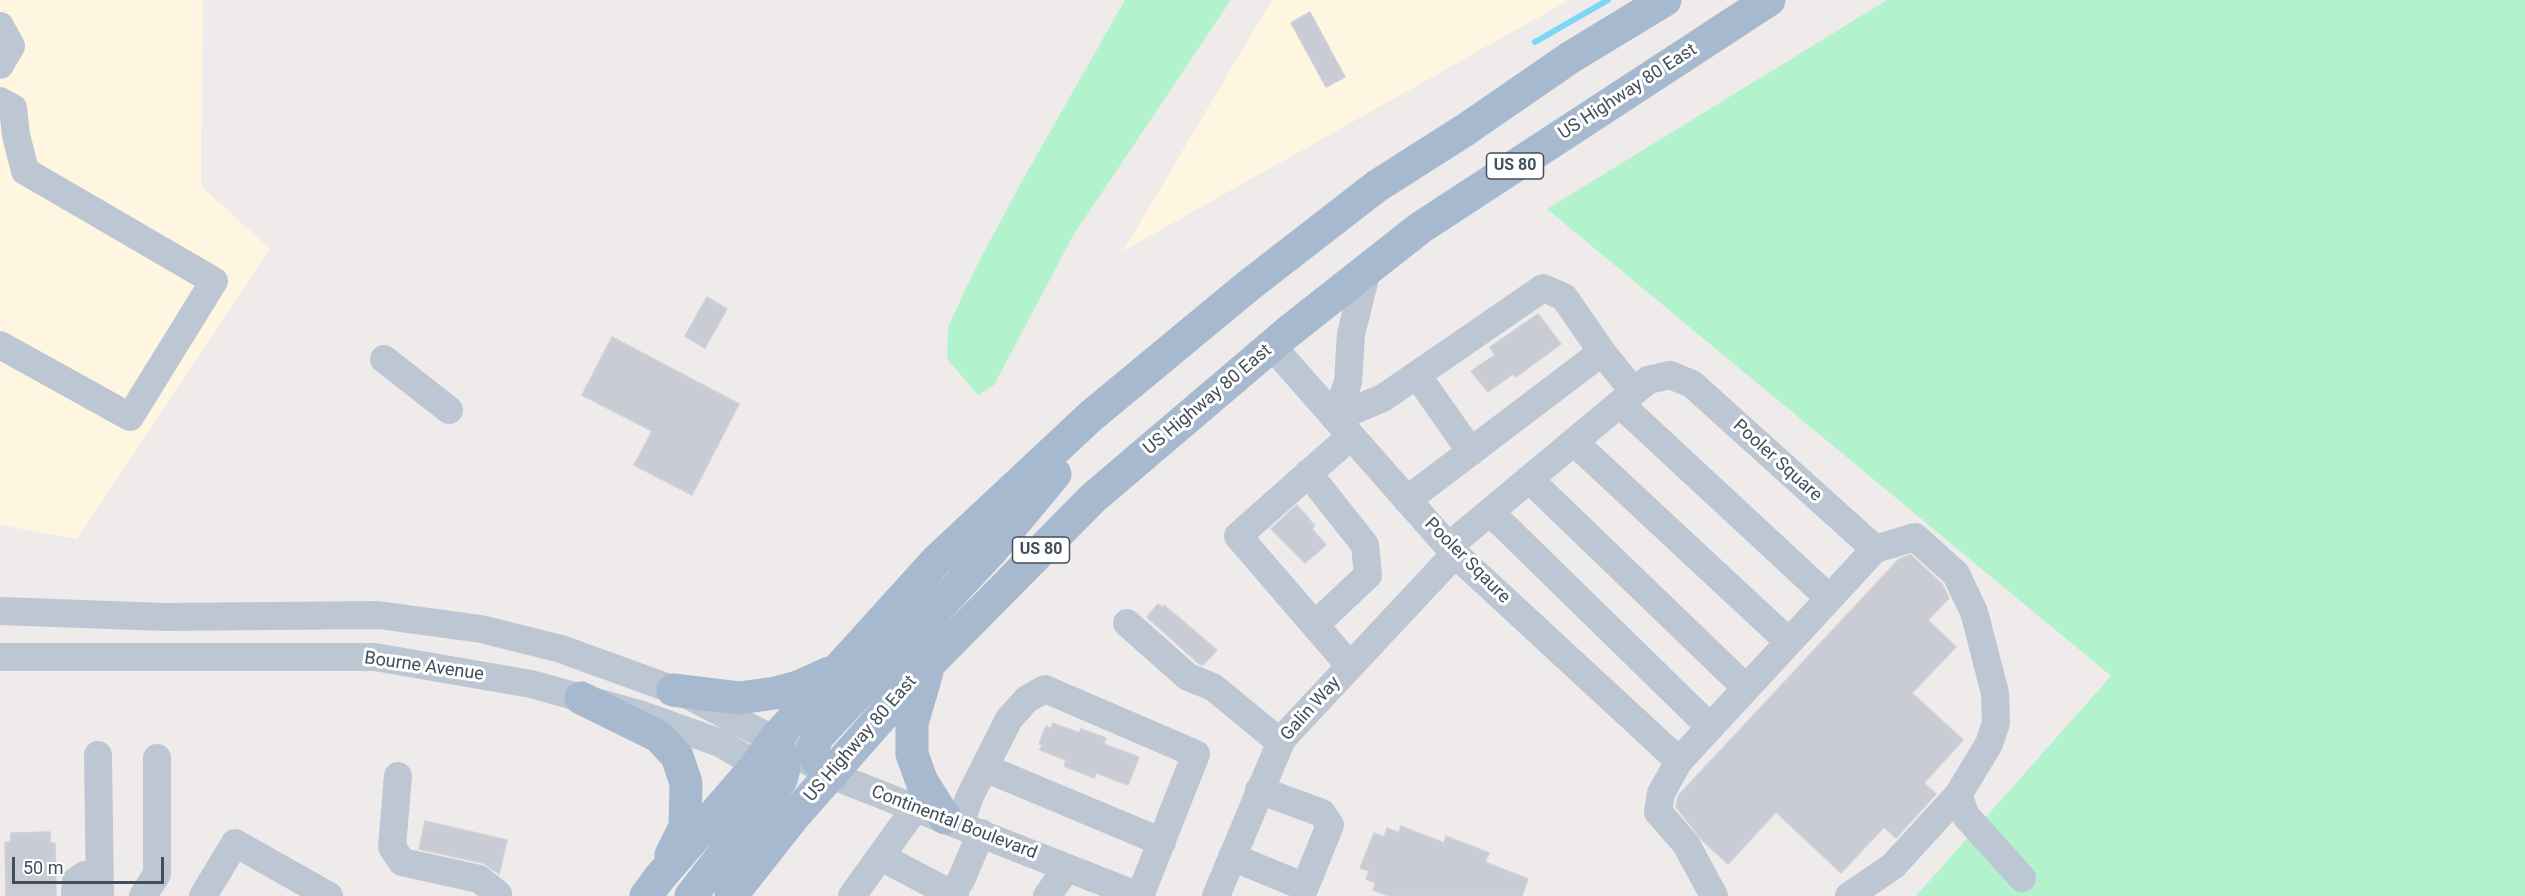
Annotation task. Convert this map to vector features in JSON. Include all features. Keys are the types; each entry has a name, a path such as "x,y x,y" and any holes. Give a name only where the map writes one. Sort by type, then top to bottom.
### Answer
{"main road":[{"path":"653,886 772,758 839,668 936,561 1091,416 1248,286 1377,186 1465,130 1571,57 1665,0"},
{"name":"US Highway 80 East","path":"731,896 794,816 930,662 1093,498 1272,346 1420,228 1769,0"},
{"path":"831,775 816,759 813,749 817,737 991,551 1128,386"},
{"path":"930,662 912,723 912,754 922,782 951,821"},
{"path":"673,690 739,698 757,696 798,687 839,668"},
{"path":"581,698 658,736 676,756 686,783 685,827 653,886"},
{"path":"691,896 781,780 772,758"}],"street":[{"path":"0,26 11,46 0,65"},
{"path":"0,100 13,108 16,135 26,171 214,281 130,417 0,345"},
{"path":"1343,427 1351,334 1367,270"},
{"path":"1350,666 1238,536 1308,473 1343,427 1543,288 1564,297 1602,352 1627,398 1829,598"},
{"name":"Pooler Sqaure","path":"1272,346 1452,550 1679,761"},
{"path":"1407,500 1602,352"},
{"path":"384,359 449,410"},
{"path":"1417,375 1471,452"},
{"name":"Pooler Square","path":"1452,550 1490,512 1648,380 1670,375 1692,384 1875,549"},
{"path":"1574,442 1789,642"},
{"path":"1308,473 1365,545 1368,575 1315,625"},
{"path":"1529,479 1746,688"},
{"path":"1490,512 1710,727"},
{"path":"1714,896 1686,844 1658,812 1661,793 1679,761 1875,549 1915,537 1956,574 1974,612 1995,693 1996,723 1989,744 1958,795 1893,866 1849,896"},
{"name":"Galin Way","path":"1216,896 1280,742 1452,550"},
{"path":"0,611 165,617 378,615 481,629 561,649 688,695 772,758"},
{"path":"1127,623 1188,677 1213,687 1280,742"},
{"name":"Bourne Avenue","path":"0,657 375,657 531,684 639,714 720,743 772,758"},
{"path":"859,893 881,857 951,821 970,796 1009,719 1027,699 1045,689 1196,754 1139,896"},
{"path":"91,887 99,756"},
{"path":"142,896 157,874 157,758"},
{"name":"Continental Boulevard","path":"772,758 831,775 1139,896"},
{"path":"985,768 1162,842"},
{"path":"398,776 399,790 392,825 392,847 402,862 479,879 498,894"},
{"path":"1232,857 1316,891 1330,825 1322,813 1259,790"},
{"path":"1958,795 1966,816 2022,878"},
{"path":"881,857 952,895 961,880 951,821"},
{"path":"203,896 235,843 329,896"},
{"path":"1047,896 1067,867"}],"shaded area":[{"path":"0,0 203,0 201,186 270,249 77,539 0,525"},
{"path":"1272,0 1569,0 1123,251"}],"green space":[{"path":"1125,0 1231,0 1074,234 994,385 978,395 947,359 948,327 975,269 1022,181"},
{"path":"1887,0 2525,0 2525,896 1916,896 2111,676 1547,209"}],"building":[{"path":"1310,12 1345,77 1326,87 1291,23"},
{"path":"707,297 727,309 705,348 685,336"},
{"path":"1538,314 1561,344 1516,377 1513,374 1488,392 1471,371 1495,355 1490,347"},
{"path":"612,337 739,404 692,495 634,465 652,431 582,395"},
{"path":"1297,505 1315,526 1312,529 1326,545 1305,563 1271,529"},
{"path":"1911,555 1942,584 1949,598 1928,620 1956,647 1912,693 1963,740 1924,783 1936,794 1896,838 1884,827 1841,873 1776,812 1728,864 1703,841 1676,807 1678,796 1899,559"},
{"path":"1158,604 1163,608 1164,605 1217,650 1203,665 1147,617"},
{"path":"1053,723 1079,733 1081,729 1106,738 1104,744 1139,757 1128,785 1096,773 1094,778 1064,766 1066,760 1040,750 1042,745 1039,744 1046,726 1051,729"},
{"path":"425,821 507,840 499,874 483,863 419,849"},
{"path":"1401,826 1444,843 1446,836 1489,853 1485,862 1528,879 1522,896 1389,896 1373,890 1376,883 1366,879 1369,871 1360,868 1374,833 1384,837 1387,828 1399,833"},
{"path":"50,832 50,843 55,843 56,896 6,896 5,842 11,842 11,833"}],"waterway":[{"path":"1535,42 1608,0"}]}
